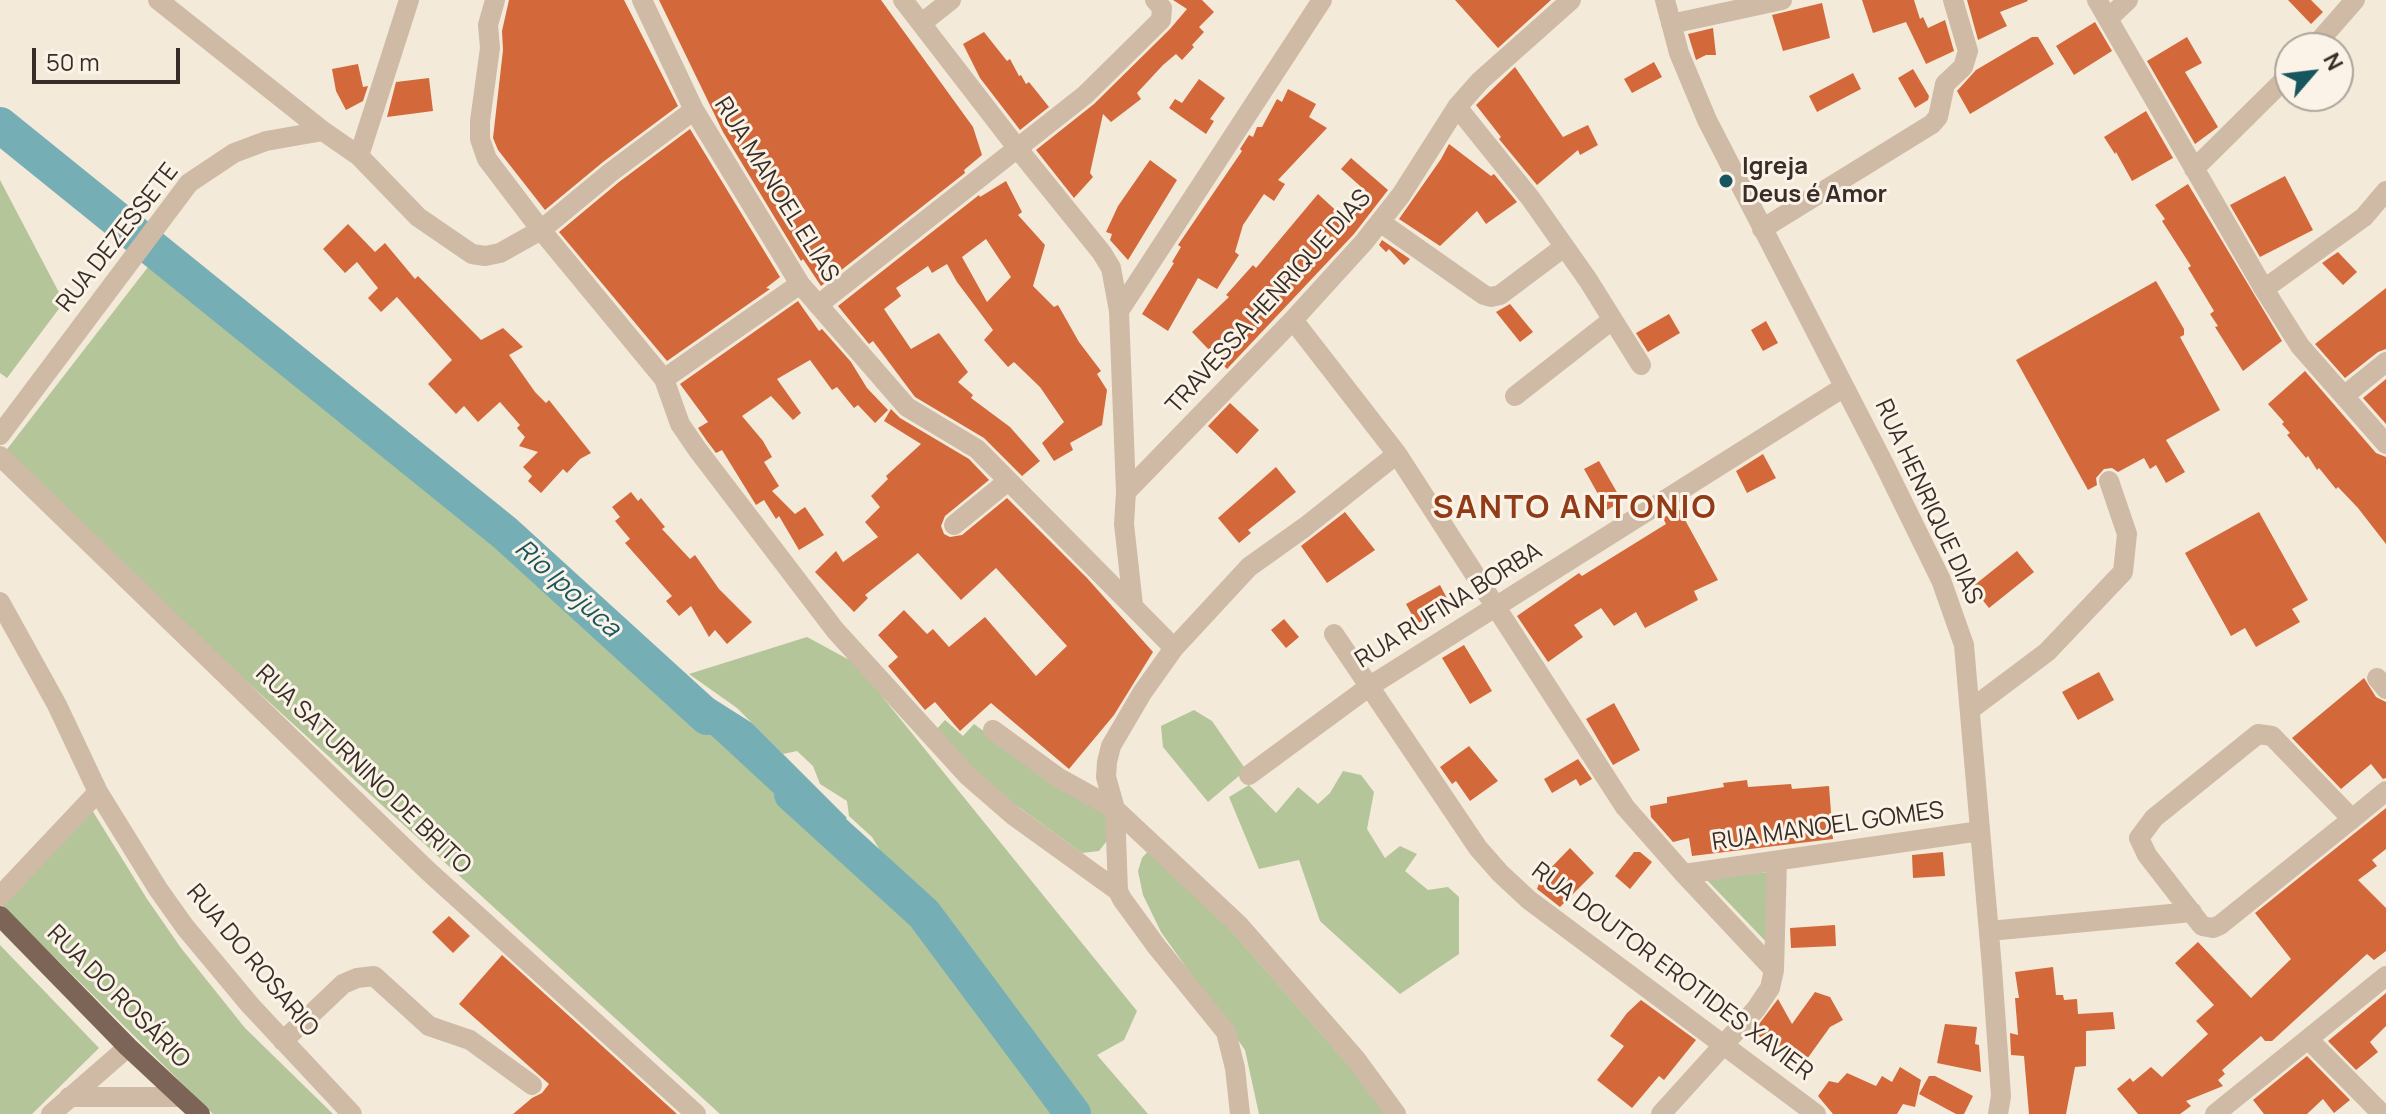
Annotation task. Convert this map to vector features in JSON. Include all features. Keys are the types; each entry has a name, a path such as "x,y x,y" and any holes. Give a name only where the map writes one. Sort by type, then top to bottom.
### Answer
{"main road":[{"name":"RUA DO ROSÁRIO","path":"0,916 128,1047 200,1114"}],"street":[{"path":"158,0 359,156 418,217 472,254 485,256 500,253 541,230 611,172 694,110"},
{"path":"359,156 409,0"},
{"path":"495,0 488,25 490,48 480,121 480,139 487,159 541,230 664,379 680,424 719,480 835,630 968,776 1014,816 1118,891 1157,947 1226,1032 1235,1068 1240,1114"},
{"name":"RUA MANOEL ELIAS","path":"642,0 694,110 800,284 907,407 977,449 1174,648"},
{"path":"903,0 1102,253 1116,285 1126,492 1124,524 1133,605"},
{"path":"922,23 951,0"},
{"path":"818,305 1085,95 1155,27 1163,14 1155,0"},
{"path":"1119,311 1322,0"},
{"name":"TRAVESSA HENRIQUE DIAS","path":"1126,492 1293,320 1380,222 1401,195 1457,107 1480,81 1571,0"},
{"name":"RUA HENRIQUE DIAS","path":"1665,0 1679,53 1707,120 1934,567 1964,645 2001,1096 1998,1114"},
{"path":"1671,24 1782,0"},
{"path":"1762,229 1932,124 1938,117 1941,92 1963,67 1968,51 1953,0"},
{"path":"2097,0 2300,346 2386,444"},
{"path":"2109,18 2128,0"},
{"path":"2327,32 2355,0"},
{"path":"2194,169 2274,90"},
{"path":"1457,107 1531,199 1641,365"},
{"name":"RUA DEZESSETE","path":"0,435 189,183 234,153 255,145 323,131"},
{"path":"2264,289 2364,217 2386,191"},
{"path":"1380,222 1491,297 1500,295 1564,247"},
{"path":"664,379 800,284"},
{"path":"1293,320 1397,454 1625,807 1774,970"},
{"path":"1515,396 1612,320"},
{"path":"2344,396 2386,362"},
{"name":"RUA RUFINA BORBA","path":"1249,775 1370,686 1844,387"},
{"path":"1118,891 1115,809 1106,777 1111,746 1142,693 1174,648 1249,567 1397,454"},
{"name":"RUA SATURNINO DE BRITO","path":"0,456 427,870 696,1114"},
{"path":"954,525 1008,481"},
{"path":"1971,709 2047,652 2123,572 2127,534 2109,481"},
{"name":"RUA DO ROSARIO","path":"0,602 57,705 98,792 185,927 283,1041 352,1114"},
{"name":"RUA DOUTOR EROTIDES XAVIER","path":"1334,634 1478,848 1500,873 1529,900 1816,1114"},
{"path":"993,730 1059,778 1115,809 1239,925 1355,1058 1396,1114"},
{"path":"2352,819 2272,736 2258,734 2154,818 2139,838 2147,855 2197,919 2213,928 2220,925 2352,819 2386,791"},
{"path":"0,896 98,792"},
{"name":"RUA MANOEL GOMES","path":"1684,874 1980,831"},
{"path":"1661,1114 1756,1009 1770,988 1774,970 1777,861"},
{"path":"1989,931 2197,919"},
{"path":"283,1041 343,984 374,976 429,1026 470,1040 532,1085"},
{"path":"2215,1114 2386,976"},
{"path":"2309,1040 2382,1114"},
{"path":"51,1114 128,1047"},
{"path":"69,1097 181,1097"},
{"path":"69,1097 91,1114"}],"green space":[{"path":"0,180 64,302 7,378 0,373"},
{"path":"167,260 352,409 679,707 874,869 1064,1102 1070,1114 720,1114 1,457 148,267"},
{"path":"807,637 855,663 1137,1011 1124,1040 1097,1055 1148,1114 1090,1114 950,923 887,862 872,837 849,816 847,801 820,784 813,766 797,751 783,754 737,708 689,674"},
{"path":"1194,710 1212,721 1246,770 1208,802 1163,747 1161,726"},
{"path":"945,720 963,736 974,724 1067,792 1105,813 1110,837 1099,851 1082,853 994,789 934,732"},
{"path":"1343,771 1361,775 1374,792 1367,829 1385,858 1400,846 1417,854 1405,871 1428,890 1448,887 1459,897 1459,954 1400,994 1320,921 1299,860 1259,869 1229,797 1249,785 1276,813 1298,787 1318,804 1330,793"},
{"path":"92,810 181,948 245,1028 333,1114 213,1114 2,905"},
{"path":"1153,846 1165,855 1391,1114 1259,1114 1245,1050 1161,932 1143,895 1138,871 1142,858"},
{"path":"1772,872 1772,948 1705,878"},
{"path":"0,945 99,1048 32,1114 0,1114"}],"water":[{"path":"684,680 752,723 847,818 818,834 660,688"}],"building":[{"path":"509,0 624,0 678,106 545,210 498,150 493,138 503,50 502,31"},
{"path":"659,0 881,0 973,127 982,155 964,170 965,173 821,286 803,259 801,261 723,132"},
{"path":"1173,0 1202,0 1214,12 1199,27 1204,32 1192,45 1194,47 1182,60 1176,54 1163,65 1137,93 1141,99 1111,122 1103,114 1090,173 1093,177 1074,198 1036,150 1094,104 1170,29 1187,9"},
{"path":"1455,0 1551,0 1498,48"},
{"path":"1862,0 1914,0 1920,19 1923,17 1928,28 1945,20 1954,51 1926,64 1906,22 1873,33"},
{"path":"1967,0 2028,1 2000,12 2007,26 1978,40"},
{"path":"2288,0 2311,0 2323,12 2311,24"},
{"path":"1822,3 1830,38 1783,51 1772,15"},
{"path":"2095,22 2112,51 2074,75 2056,46"},
{"path":"1713,28 1716,55 1706,55 1696,60 1688,34"},
{"path":"984,32 1049,107 1020,130 980,78 963,44"},
{"path":"2032,37 2038,37 2054,64 1970,114 1957,91 1976,70"},
{"path":"2187,37 2202,63 2185,72 2218,127 2195,144 2147,61"},
{"path":"1654,62 1662,77 1632,93 1624,79"},
{"path":"358,64 363,87 368,86 363,101 346,110 336,91 332,69"},
{"path":"1515,67 1563,137 1588,125 1598,145 1580,155 1578,150 1537,185 1476,105"},
{"path":"1913,69 1929,96 1915,108 1898,78"},
{"path":"1853,73 1861,89 1817,112 1809,96"},
{"path":"429,78 433,111 387,117 396,82"},
{"path":"1199,79 1225,98 1210,119 1214,121 1206,134 1169,108 1175,99 1182,103"},
{"path":"1288,89 1316,104 1309,117 1327,128 1278,180 1285,184 1274,201 1264,194 1243,225 1235,252 1239,255 1217,289 1198,278 1168,331 1142,314 1174,263 1181,247 1178,245 1242,151 1240,149 1249,135 1253,137 1257,127 1262,127 1277,99 1282,102"},
{"path":"2146,111 2173,158 2132,181 2104,137"},
{"path":"690,129 780,277 766,288 770,289 667,361 559,232"},
{"path":"1449,144 1491,176 1494,174 1517,202 1486,224 1477,211 1440,246 1399,219"},
{"path":"1351,158 1388,190 1354,234 1227,369 1192,332 1229,297 1226,295 1253,265 1256,268 1318,194 1342,216 1368,193 1341,169"},
{"path":"1150,160 1177,180 1128,260 1110,240 1112,234 1106,232 1118,206"},
{"path":"2285,176 2313,230 2260,257 2230,205"},
{"path":"1006,181 1022,212 1018,215 1045,245 1033,286 1054,307 1058,305 1079,342 1101,371 1097,374 1107,390 1102,425 1070,443 1073,450 1054,461 1042,443 1064,422 1040,387 1014,362 1008,367 984,340 993,330 947,264 932,273 928,266 896,288 901,296 884,309 911,349 939,333 968,372 958,382 973,395 971,398 1010,427 1040,461 1022,476 984,438 915,397 873,341 869,344 838,306 980,197","holes":["986,239 1011,277 987,302 962,257"]},
{"path":"2188,184 2282,341 2243,371 2215,327 2218,326 2210,314 2214,311 2155,205"},
{"path":"348,224 375,252 385,243 415,279 418,276 481,340 503,328 523,347 509,355 535,392 546,403 549,400 591,453 580,459 567,473 563,469 541,493 528,481 532,476 523,467 538,452 519,446 525,437 517,428 520,425 500,402 478,422 464,406 456,414 428,384 452,360 397,297 381,312 368,298 378,288 357,262 345,273 323,249"},
{"path":"1382,240 1410,259 1404,265 1389,249 1386,252 1379,245"},
{"path":"2338,252 2357,272 2343,285 2322,263"},
{"path":"2156,281 2184,329 2184,335 2180,337 2220,410 2166,440 2185,472 2166,483 2156,465 2150,469 2144,458 2118,472 2112,468 2104,469 2096,478 2097,485 2088,490 2016,360"},
{"path":"2386,288 2386,349 2345,378 2315,344"},
{"path":"798,301 819,331 822,329 851,362 867,388 888,410 875,423 858,405 854,408 837,387 832,390 810,360 777,379 801,413 793,420 771,396 742,416 772,457 764,462 779,486 772,491 795,514 805,507 824,535 799,550 779,516 776,519 764,500 756,505 722,450 716,453 707,441 698,428 708,422 680,384"},
{"path":"1510,304 1533,332 1520,342 1496,312"},
{"path":"1669,314 1680,333 1648,352 1636,333"},
{"path":"1766,321 1778,343 1763,351 1751,330"},
{"path":"2305,371 2376,453 2386,457 2386,544 2358,508 2338,487 2336,489 2319,468 2317,470 2308,456 2306,458 2287,435 2290,433 2282,424 2284,422 2268,404"},
{"path":"2386,379 2386,424 2363,398"},
{"path":"1230,403 1259,430 1237,454 1208,426"},
{"path":"891,409 900,418 969,459 989,480 945,516 941,526 944,534 950,537 962,535 1007,498 1087,578 1153,652 1114,715 1069,769 991,703 960,731 935,702 925,710 888,666 898,657 878,635 904,610 927,634 933,629 949,647 985,617 1036,676 1067,646 996,568 961,600 918,553 865,595 868,598 854,612 815,572 836,551 843,562 878,537 865,522 880,507 871,496 888,479 886,476 921,444 884,421"},
{"path":"1763,454 1776,478 1747,493 1736,471"},
{"path":"1599,461 1622,501 1607,510 1584,469"},
{"path":"1276,467 1296,492 1248,530 1251,533 1239,543 1218,518"},
{"path":"631,492 638,501 641,498 665,527 662,529 690,559 695,555 719,589 752,622 727,644 715,630 709,637 691,606 679,616 666,601 672,596 625,543 630,539 615,521 620,517 612,507"},
{"path":"1679,509 1718,580 1694,591 1698,600 1645,628 1636,612 1614,626 1601,608 1574,625 1583,637 1548,662 1517,616 1579,573 1582,576 1666,524 1663,518"},
{"path":"1345,512 1375,550 1327,583 1301,546"},
{"path":"2259,512 2308,600 2292,609 2300,622 2256,647 2245,628 2231,636 2185,553"},
{"path":"2017,551 2034,572 1989,608 1972,587"},
{"path":"1440,585 1451,606 1417,624 1406,604"},
{"path":"1284,619 1299,637 1286,648 1271,630"},
{"path":"1464,645 1492,691 1470,704 1442,658"},
{"path":"2099,672 2114,700 2078,720 2062,692"},
{"path":"2364,678 2376,697 2386,702 2386,778 2383,779 2371,764 2341,789 2292,738"},
{"path":"1614,703 1640,750 1613,765 1586,719"},
{"path":"1469,746 1498,781 1470,801 1456,781 1452,784 1440,767"},
{"path":"1578,759 1592,779 1580,786 1576,779 1552,793 1544,779"},
{"path":"1747,780 1748,787 1791,784 1792,789 1829,786 1833,839 1692,856 1689,838 1673,842 1651,817 1650,806 1667,803 1667,797"},
{"path":"2386,808 2386,849 2372,860 2377,866 2358,880 2386,908 2386,951 2374,960 2367,954 2272,1041 2265,1041 2261,1036 2222,1070 2225,1074 2218,1080 2223,1086 2186,1101 2191,1106 2180,1114 2138,1114 2117,1089 2130,1078 2133,1082 2151,1067 2162,1077 2208,1034 2196,1021 2214,1005 2175,963 2198,942 2251,998 2291,959 2255,913"},
{"path":"1570,848 1594,873 1560,907 1537,889 1541,878"},
{"path":"1634,852 1640,852 1652,862 1630,889 1615,876"},
{"path":"1943,852 1945,876 1913,878 1912,855"},
{"path":"449,916 470,936 453,953 432,932"},
{"path":"1835,925 1836,946 1791,948 1790,928"},
{"path":"502,955 677,1114 513,1114 542,1093 549,1084 459,1004"},
{"path":"2053,967 2056,995 2063,995 2064,1000 2077,999 2078,1014 2113,1012 2115,1029 2086,1031 2086,1066 2075,1067 2066,1114 2029,1114 2024,1056 2011,1055 2010,1033 2018,1035 2015,998 2019,998 2015,972"},
{"path":"1815,992 1830,997 1843,1020 1830,1027 1802,1066 1753,1032 1778,999 1792,1024"},
{"path":"2386,993 2386,1026 2370,1042 2378,1052 2356,1070 2328,1041"},
{"path":"1641,1000 1696,1040 1664,1080 1659,1076 1632,1108 1597,1080 1624,1046 1610,1036"},
{"path":"1945,1024 1977,1027 1975,1044 1979,1045 1981,1072 1937,1063"},
{"path":"2307,1056 2350,1100 2334,1113 2323,1099 2307,1114 2264,1114 2253,1100"},
{"path":"1900,1067 1921,1080 1915,1107 1903,1104 1897,1114 1833,1114 1818,1096 1829,1081 1838,1083 1847,1073 1876,1086 1882,1076 1892,1082"},
{"path":"1929,1076 1935,1076 1973,1096 1964,1114 1956,1114 1919,1094"}],"waterway":[{"name":"Rio Ipojuca","path":"0,125 505,533 707,717"},
{"name":"Rio Ipojuca","path":"792,794 924,914 1073,1114"}],"place":[{"name":"Igreja Deus é Amor","path":"1726,181"}],"district":[{"name":"SANTO ANTONIO","path":"1575,509"}]}
